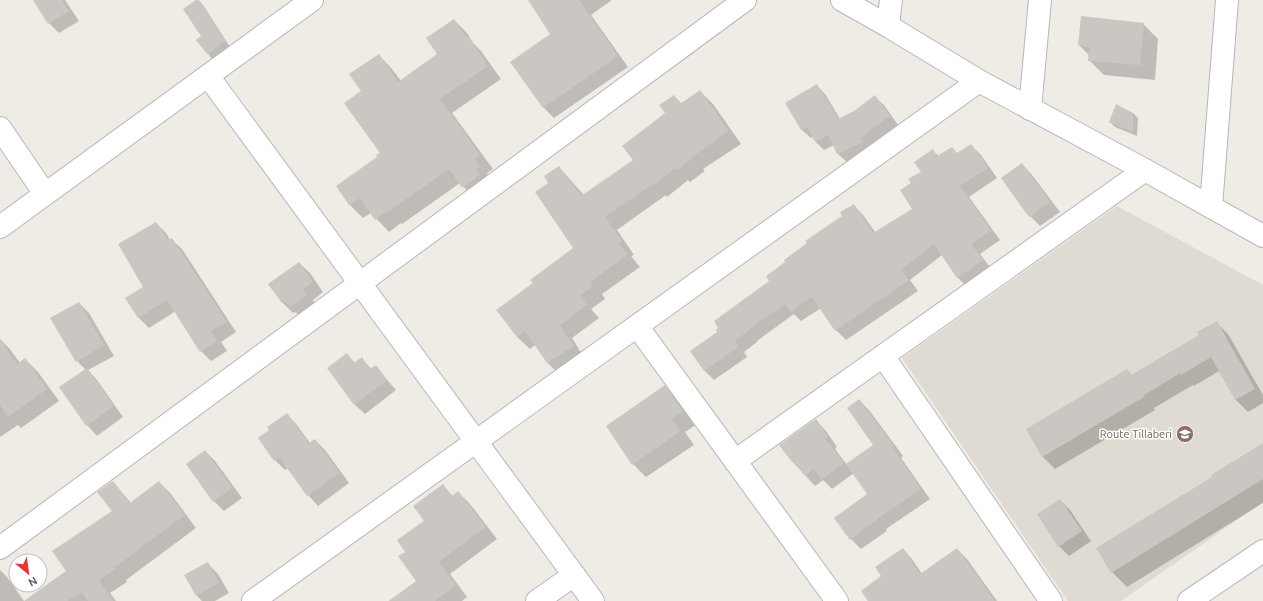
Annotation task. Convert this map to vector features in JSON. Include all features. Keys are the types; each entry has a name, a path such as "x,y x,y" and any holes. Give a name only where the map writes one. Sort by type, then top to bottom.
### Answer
{"street":[{"path":"0,227 312,0"},
{"path":"0,548 745,0"},
{"path":"842,0 888,26 979,82 1145,170 1263,236"},
{"path":"888,26 891,0"},
{"path":"1030,109 1040,0"},
{"path":"1210,207 1227,0"},
{"path":"208,76 593,601"},
{"path":"254,601 979,82"},
{"path":"0,128 45,194"},
{"path":"735,461 1145,170"},
{"path":"637,326 837,601"},
{"path":"883,356 1052,601"},
{"path":"1189,601 1263,551"},
{"path":"537,601 574,575"}],"shaded area":[{"path":"1117,206 1263,285 1263,502 1121,601 1068,601 902,358"}],"building":[{"path":"33,0 62,0 69,11 48,24"},
{"path":"196,0 199,0 226,41 207,54 196,40 201,36 183,9"},
{"path":"528,0 579,0 618,56 543,108 510,62 550,34"},
{"path":"1081,16 1144,23 1140,65 1088,61 1089,47 1078,45"},
{"path":"454,19 467,38 468,36 488,66 440,99 480,155 475,159 480,167 476,169 480,175 462,188 449,169 375,220 360,198 349,205 336,186 377,157 376,155 380,153 344,103 361,91 349,74 379,54 398,82 437,54 426,38"},
{"path":"817,84 838,119 854,111 875,95 890,116 861,138 863,142 837,154 828,135 815,142 807,127 801,130 785,103"},
{"path":"700,90 729,131 692,157 693,158 677,170 675,168 654,185 653,184 605,217 623,242 619,244 628,254 590,282 593,286 580,296 587,305 560,325 574,346 547,363 525,331 517,337 496,310 533,283 530,280 573,248 535,192 548,183 544,176 559,166 581,196 633,160 622,146 665,113 659,105 674,95 680,104"},
{"path":"1116,104 1133,113 1133,132 1109,122"},
{"path":"971,144 988,168 960,186 991,230 971,244 983,260 957,278 934,244 901,270 909,280 835,331 812,297 791,312 785,304 748,330 735,341 738,347 704,371 690,351 717,332 716,330 718,328 714,321 769,281 766,276 807,243 805,241 842,216 840,212 854,204 873,233 912,209 900,190 911,183 908,179 921,172 914,162 933,149 937,156 952,147 957,153"},
{"path":"1022,163 1050,202 1029,217 1001,178"},
{"path":"156,222 168,240 172,238 227,322 211,331 217,341 200,352 167,300 138,318 125,298 143,287 118,244"},
{"path":"299,262 313,282 303,289 307,295 289,307 285,301 282,303 268,284"},
{"path":"79,302 104,345 76,362 50,318"},
{"path":"1217,321 1255,389 1235,400 1211,357 1181,375 1180,373 1143,396 1144,397 1042,457 1026,429 1127,369 1131,375 1199,335 1197,332"},
{"path":"0,339 17,364 25,358 47,389 8,417 0,405"},
{"path":"347,353 354,363 362,357 370,369 376,365 387,380 354,405 327,368"},
{"path":"87,368 114,406 86,426 59,387"},
{"path":"665,385 683,411 672,419 681,431 632,465 606,426"},
{"path":"859,399 894,446 892,447 921,489 877,519 850,540 834,518 867,494 846,464 873,445 847,408"},
{"path":"287,413 309,443 315,439 340,473 307,496 279,457 274,461 258,438 269,430 267,427"},
{"path":"816,419 828,436 825,438 844,463 821,480 814,469 805,476 779,445"},
{"path":"1263,443 1263,479 1111,573 1096,548 1212,477 1211,475"},
{"path":"205,450 232,488 213,502 186,464"},
{"path":"113,481 130,503 159,481 185,515 114,568 116,569 99,580 113,601 88,601 82,592 67,601 24,601 35,593 48,593 48,584 66,571 52,551 112,511 97,492"},
{"path":"443,484 452,496 458,491 486,527 439,562 456,585 435,601 389,601 416,581 398,556 405,552 397,540 424,521 413,506"},
{"path":"1060,499 1082,531 1058,547 1037,514"},
{"path":"903,548 920,574 957,548 995,601 868,601 861,591 881,576 875,567"},
{"path":"208,562 219,583 196,596 184,575"}],"place":[{"name":"Route Tillaberi","path":"1185,434"}]}
